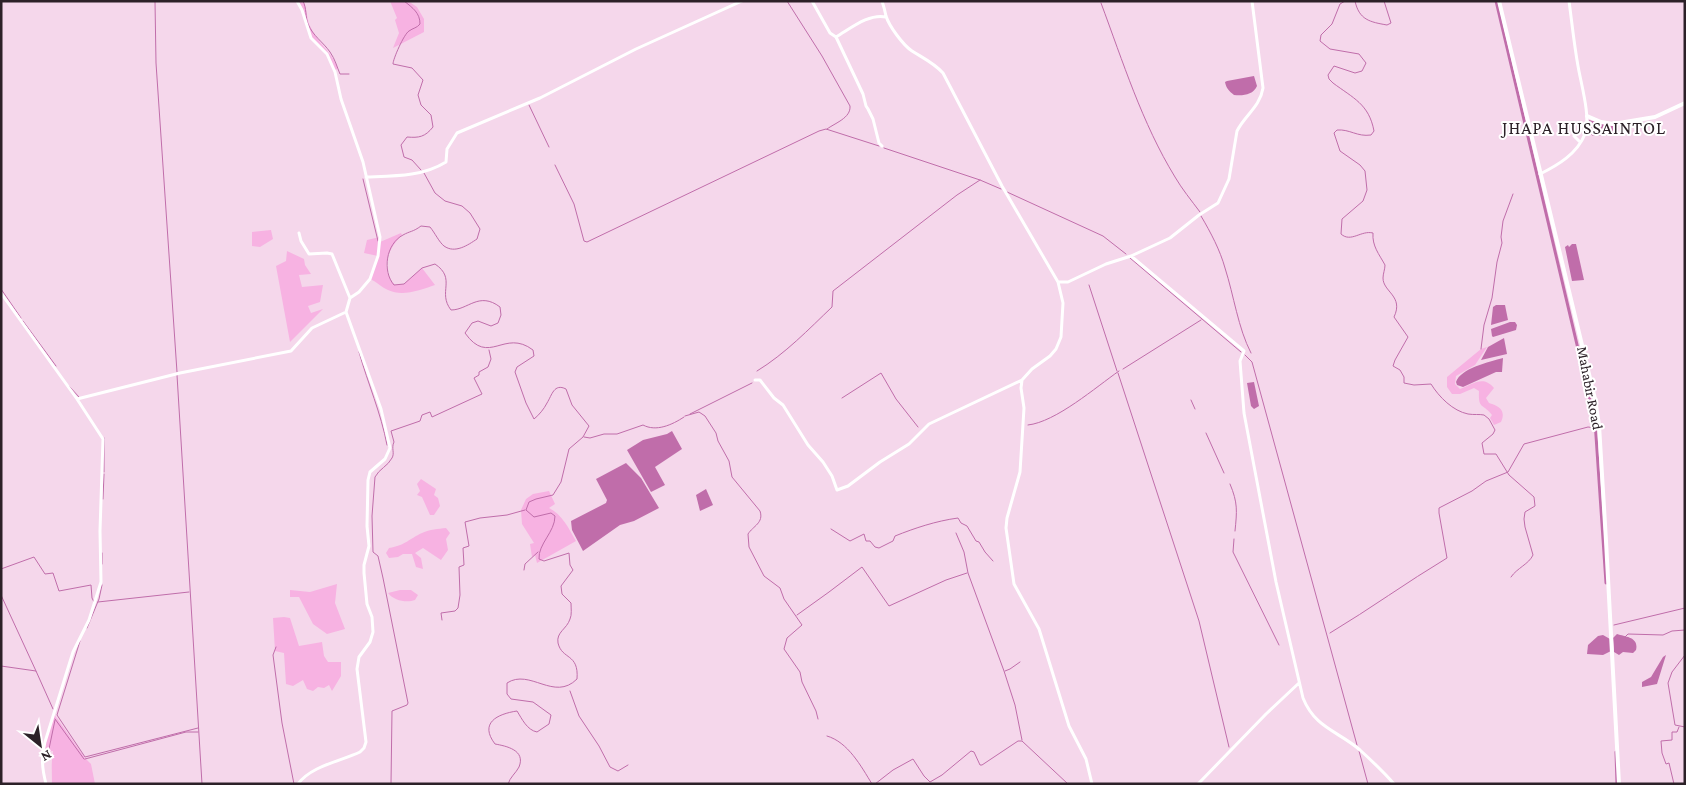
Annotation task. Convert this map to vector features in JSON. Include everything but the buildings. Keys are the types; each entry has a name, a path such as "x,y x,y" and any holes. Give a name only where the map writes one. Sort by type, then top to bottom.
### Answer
{"street":[{"path":"297,1 311,38 327,54 335,72 341,98 359,147 380,238 376,267 366,286 350,298"},
{"path":"366,177 416,174 446,162 446,149 457,133 540,98 636,49 742,1"},
{"path":"812,1 830,33 836,38 863,94 863,99 873,119 879,143 882,146"},
{"path":"755,380 760,380 774,398 783,405 808,445 832,476 837,490 848,486 880,462 909,444 929,424 1022,380 1032,369 1050,356 1061,338 1063,303 1058,282 1002,186 943,73 935,64 910,50 900,40 886,17 886,10 882,1"},
{"path":"1058,282 1068,282 1106,264 1131,256 1176,234 1199,215 1218,203 1229,179 1237,131 1260,102 1264,88 1252,1"},
{"name":"Mahabir Road","path":"1499,1 1595,399 1599,425 1619,784"},
{"path":"1540,174 1561,163 1576,150 1585,134 1587,116 1569,1"},
{"path":"836,38 857,24 880,16 886,17"},
{"path":"1587,116 1601,122 1613,124 1655,117 1685,104"},
{"path":"1574,136 1580,142"},
{"path":"298,233 300,241 309,254 332,254 350,298 346,312 381,409 390,448 385,459 370,472 368,480 367,526 370,546 364,565 364,573 367,604 372,616 373,632 370,642 359,657 357,669 366,742 360,752 318,769 302,779 298,784"},
{"path":"1131,256 1244,351 1240,360 1244,413 1276,582 1303,698 1312,715 1359,749 1394,784"},
{"path":"1,293 77,399 103,439 100,531 101,582 89,620 73,652 45,742 41,766 46,784"},
{"path":"77,399 180,373 291,351 312,328 346,312"},
{"path":"1022,380 1021,388 1024,408 1020,472 1006,528 1011,576 1039,629 1069,726 1086,759 1092,784"},
{"path":"1198,784 1299,683"}],"shaded area":[{"path":"297,1 303,1 311,28 317,39 332,57 338,69 334,70 327,54 311,38"},
{"path":"390,1 408,1 417,7 424,19 424,32 393,48 399,33 395,20 397,18"},
{"path":"1254,76 1257,86 1247,94 1234,95 1225,84 1227,81"},
{"path":"1589,120 1615,126 1616,131 1611,135 1593,136 1588,132"},
{"path":"271,230 273,239 260,247 252,246 252,232"},
{"path":"401,233 402,235 389,252 387,259 387,272 390,279 395,285 404,284 422,268 435,285 412,292 399,293 388,290 370,279 378,256 364,253 367,240 380,237 380,242"},
{"path":"1572,244 1576,244 1584,280 1572,281 1565,247 1568,245 1569,247"},
{"path":"287,251 304,259 305,265 311,274 299,275 302,287 323,285 320,302 308,306 311,313 323,309 290,342 276,266 286,261"},
{"path":"1505,305 1508,320 1491,325 1493,307"},
{"path":"1515,322 1517,325 1516,330 1492,336 1491,329"},
{"path":"1504,338 1507,354 1481,360 1488,347"},
{"path":"1487,347 1475,365 1456,376 1455,384 1460,389 1482,381 1494,388 1486,398 1489,403 1499,407 1503,415 1501,422 1494,425 1490,418 1492,415 1480,404 1479,391 1474,388 1460,394 1452,394 1447,387 1447,377 1481,349"},
{"path":"1503,358 1502,372 1496,372 1463,387 1457,385 1456,382 1459,377 1469,369"},
{"path":"1254,382 1259,406 1254,409 1251,406 1247,383"},
{"path":"672,431 682,449 655,467 665,485 651,492 627,450 643,440"},
{"path":"626,463 641,478 659,508 634,521 620,525 583,551 572,530 571,521 606,503 607,500 596,479"},
{"path":"421,479 436,489 434,495 438,498 440,506 434,515 430,515 422,497 417,495 420,491 417,484"},
{"path":"706,489 713,505 700,511 696,495"},
{"path":"549,491 555,504 549,508 561,518 576,541 537,563 535,555 532,557 530,544 534,543 522,524 521,510 526,499 533,494"},
{"path":"446,528 450,533 446,539 448,550 441,560 423,548 415,553 421,558 423,569 416,567 412,554 403,554 398,557 389,558 386,553 389,548 403,544 425,532"},
{"path":"337,584 335,603 345,629 327,634 313,624 299,597 290,597 290,590 310,592"},
{"path":"411,590 418,595 415,600 405,601 397,600 388,593"},
{"path":"273,618 290,618 299,646 322,642 324,656 328,662 341,662 341,676 332,691 329,685 324,688 318,687 313,691 307,689 303,680 293,686 286,684 284,653 275,651"},
{"path":"1617,634 1628,637 1636,642 1636,650 1633,653 1623,652 1619,655 1614,652 1613,638"},
{"path":"1603,635 1610,639 1611,651 1603,655 1587,654 1588,645 1598,636"},
{"path":"1666,655 1657,684 1642,687 1642,682 1651,677"},
{"path":"54,714 91,764 95,784 52,784 53,751 44,752 45,742"}],"waterway":[{"path":"155,1 156,63 177,372"},
{"path":"303,1 310,28 330,52 340,74 349,74"},
{"path":"404,1 413,8 420,20 420,24 409,31 404,37 393,64 412,68 423,80 418,95 421,105 431,115 433,127 422,136 407,137 401,145 404,157 412,160 421,170"},
{"path":"787,1 822,56 850,106 848,114 827,129"},
{"path":"1345,1 1340,4 1332,24 1321,35 1320,41 1330,49 1359,54 1366,63 1362,71 1355,73 1334,66 1328,75 1333,83 1359,102 1364,108 1372,122 1374,131 1371,135 1342,130 1337,130 1334,133 1340,151 1360,165 1365,171 1367,190 1363,201 1342,219 1341,234 1352,237 1364,233 1373,233 1375,246 1385,265 1384,283 1395,299 1396,310 1394,317 1408,337 1393,366 1400,370 1404,377 1404,383 1414,385 1431,384 1438,394 1452,407 1468,414 1484,415 1489,419 1495,430 1482,443 1484,454 1496,454 1509,475 1534,497 1535,506 1525,512 1524,519 1533,555 1511,577"},
{"path":"1355,1 1362,16 1375,23 1387,25 1391,23 1384,1"},
{"path":"1496,1 1595,421 1606,583"},
{"path":"1101,3 1143,114 1163,156 1200,212"},
{"path":"529,105 549,147"},
{"path":"555,165 574,204 584,241 587,242 819,131 826,129 879,146"},
{"path":"884,148 980,180 1001,189"},
{"path":"424,173 435,193 445,201 462,206 470,213 480,229 477,239 457,249 448,248 440,242 430,227 421,226 397,239 393,245 387,265 390,279 394,285 404,284 422,268 435,264 445,275 447,303 451,310 480,301 493,303 500,307 501,315 498,323 491,326 478,321 472,323 465,333 474,343 482,347 489,348 514,343 523,344 533,350 534,356 517,367 515,372 534,419 543,410 554,391 562,388 566,389 572,405 589,426 583,437 569,449 561,482 553,495 529,502 526,510 534,517 551,513 555,516 552,527 541,548 539,559 544,561 569,553 570,565 573,570 561,586 562,594 571,603 571,616 569,622 560,633 558,643 563,652 573,661 577,671 577,679 568,685 560,687 524,679 516,679 507,683 507,694 511,699 533,702 551,715 549,724 537,732 528,727 517,711 503,714 492,721 489,730 495,744 514,750 520,757 519,767 508,784"},
{"path":"363,179 378,241"},
{"path":"757,371 787,349 832,307 833,291 957,195 980,180"},
{"path":"1007,192 1103,236 1126,254"},
{"path":"1481,349 1484,325 1492,298 1497,262 1502,243 1503,221 1513,194"},
{"path":"1201,216 1221,255 1236,312 1251,353"},
{"path":"1130,258 1241,352"},
{"path":"1089,285 1117,371"},
{"path":"1,289 21,318"},
{"path":"1123,369 1201,320"},
{"path":"23,321 56,366"},
{"path":"391,784 392,711 408,703 378,556 373,552 372,516 375,477 393,456 394,442 391,431 420,421 422,415 430,412 432,417 482,394 474,378 479,375 479,372 488,367 491,359 489,350"},
{"path":"359,352 387,445"},
{"path":"1245,355 1252,362 1357,745"},
{"path":"1028,425 1051,418 1063,411 1119,371"},
{"path":"842,398 881,373 896,399 918,427"},
{"path":"1118,373 1199,621 1229,747"},
{"path":"177,375 202,784"},
{"path":"690,414 752,383"},
{"path":"69,386 79,397"},
{"path":"1191,400 1195,409"},
{"path":"685,416 699,412 705,416 716,433 718,441 729,461 732,477 760,511 761,519 748,534 749,547 764,576 780,588 784,599 802,625 787,638 784,649 800,672 802,682 818,719"},
{"path":"584,437 590,438 604,434 617,434 643,425 659,428 684,417"},
{"path":"1330,633 1447,558 1439,508 1472,491 1486,481 1508,472 1524,444 1588,427 1596,428"},
{"path":"1206,433 1224,473"},
{"path":"104,438 104,472"},
{"path":"103,499 104,474"},
{"path":"1230,484 1236,507 1235,531"},
{"path":"442,620 441,613 455,611 458,608 460,595 459,567 464,565 463,548 469,546 465,522 525,510"},
{"path":"831,529 850,541 864,534 866,541 870,541 875,547 879,548 893,541 895,536 934,523 958,518 961,523 967,526 976,541 979,542 993,561"},
{"path":"956,533 964,552 968,573 1015,705 1022,740"},
{"path":"1234,539 1233,552 1279,645"},
{"path":"524,570 525,564 538,552"},
{"path":"102,553 102,564"},
{"path":"1,569 34,557 45,574 53,573 59,591 91,585 94,602"},
{"path":"797,615 862,567 889,606 946,580 967,573"},
{"path":"87,628 99,599 102,585"},
{"path":"98,602 189,592"},
{"path":"1,595 36,671"},
{"path":"1614,625 1685,608"},
{"path":"1625,637 1628,634 1663,635 1672,631 1685,630"},
{"path":"80,641 57,715 85,757 198,728"},
{"path":"276,647 273,655 282,723 294,784"},
{"path":"1685,655 1672,672 1668,683 1675,725 1685,727"},
{"path":"1005,671 1020,662"},
{"path":"1,666 36,671 53,709"},
{"path":"570,691 579,716 599,746 610,767 618,771 628,765"},
{"path":"55,719 84,759"},
{"path":"49,749 55,720"},
{"path":"1674,784 1669,763 1666,764 1662,753 1661,741 1672,740 1672,732 1677,732 1679,727"},
{"path":"85,759 186,732 198,732"},
{"path":"827,736 835,739 848,749 872,784"},
{"path":"875,784 893,770 913,759 930,782 942,775 971,751 974,752 980,765 982,765 1018,741 1022,741 1068,784"},
{"path":"1359,751 1368,784"},
{"path":"1616,752 1617,784"}],"district":[{"name":"JHAPA HUSSAINTOL","path":"1584,128"}]}
